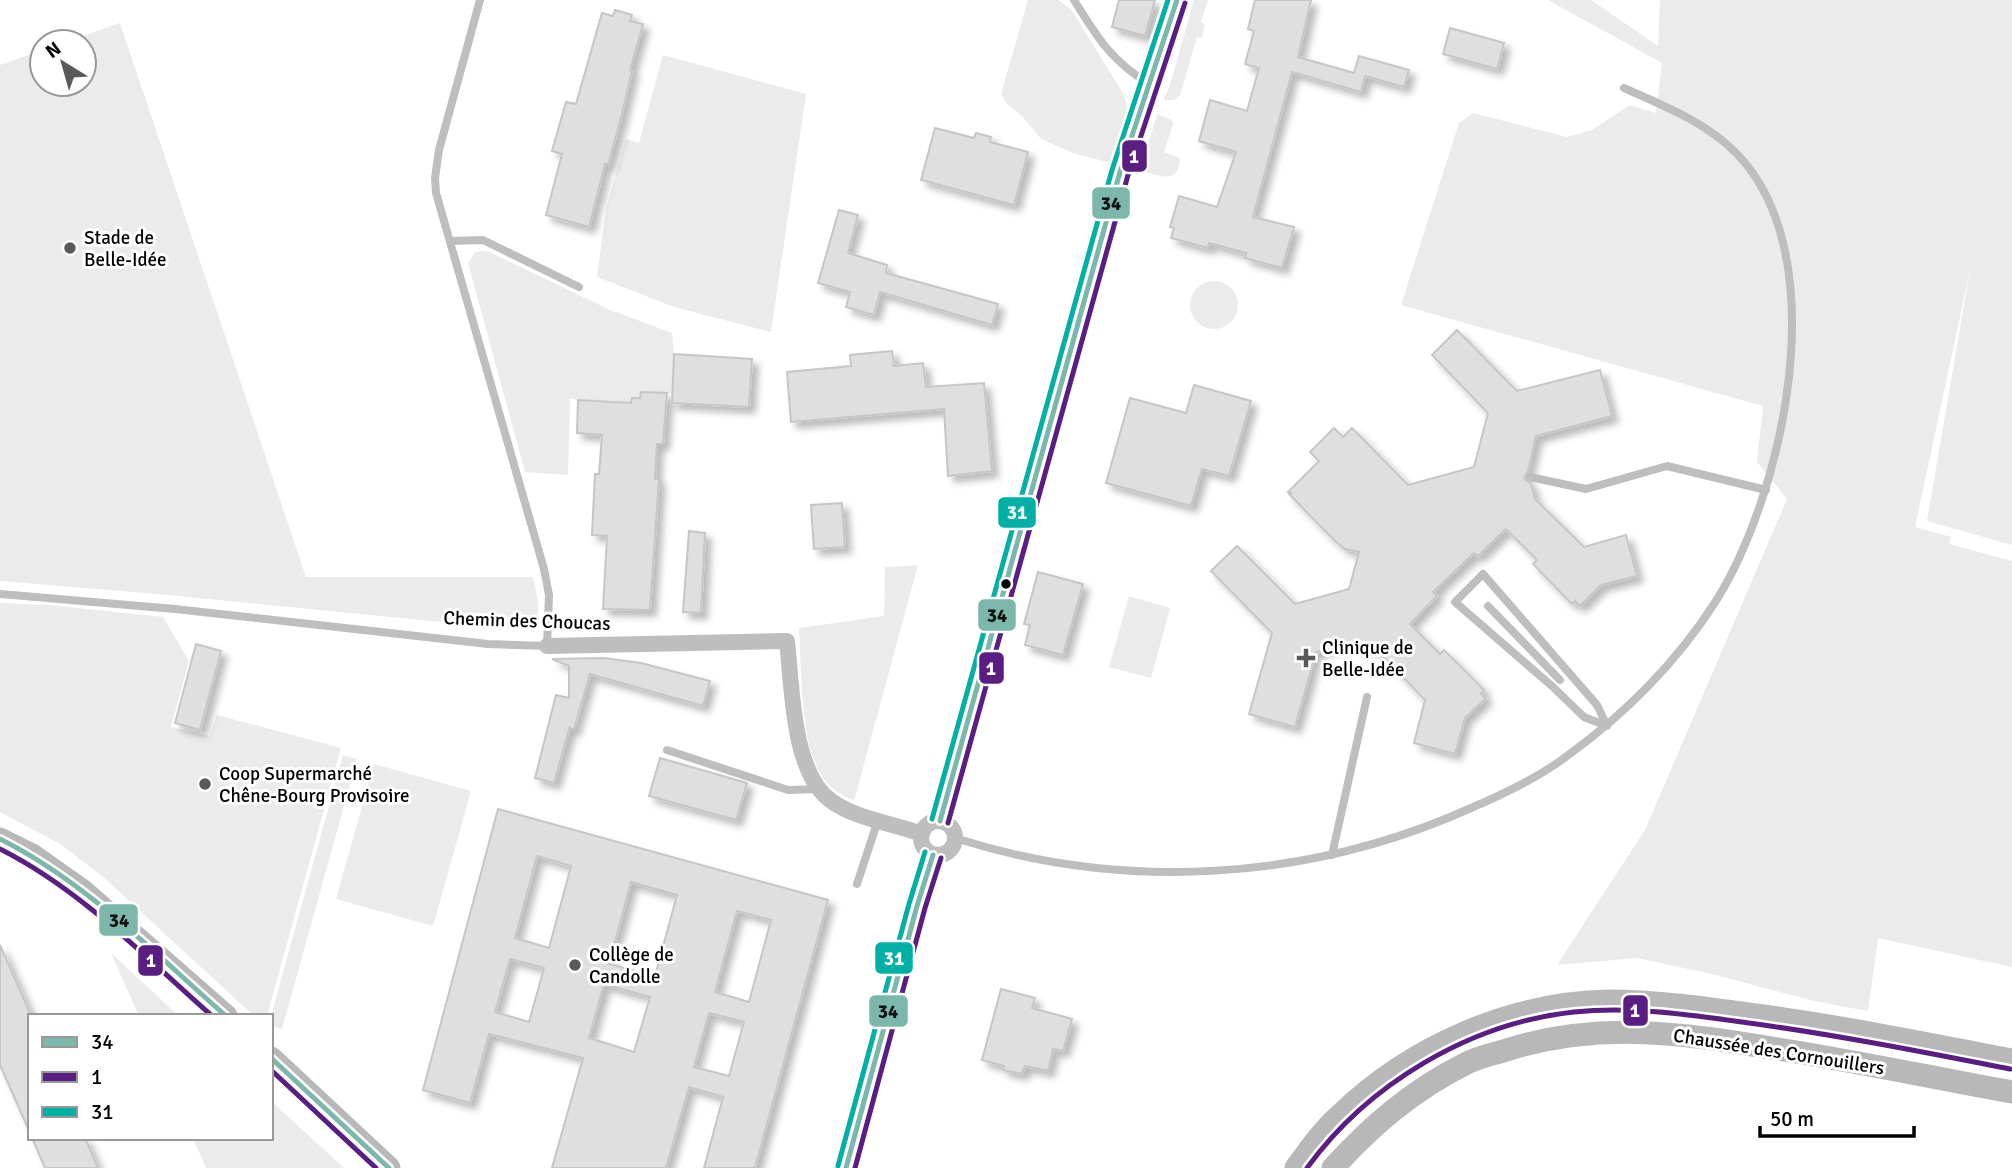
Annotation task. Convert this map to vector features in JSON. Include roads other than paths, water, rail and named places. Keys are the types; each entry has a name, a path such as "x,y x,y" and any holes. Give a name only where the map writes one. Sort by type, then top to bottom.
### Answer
{"street":[{"path":"940,821 1120,172 1177,0"},
{"name":"Chemin des Choucas","path":"547,646 786,640 796,726 803,755 818,789"},
{"path":"818,789 845,808 922,834"},
{"path":"940,821 950,825 955,838 947,853 933,855 925,849 922,834 927,826 940,821"},
{"path":"0,839 32,855 83,891 224,1014"},
{"path":"846,1168 933,855"},
{"name":"Chaussée des Cornouillers","path":"1296,1168 1338,1116 1375,1084 1414,1058 1466,1032 1511,1016 1564,1005 1617,1001 1694,1006 1785,1019 2012,1060"},
{"name":"Chaussée des Cornouillers","path":"1333,1168 1365,1133 1391,1110 1434,1081 1468,1062 1519,1045 1566,1035 1629,1031 1704,1037 1841,1059 2012,1092"},
{"path":"273,1060 389,1168"}],"lane":[{"path":"480,0 436,165 436,193 544,569 549,595 547,646"},
{"path":"1074,0 1101,44 1125,70 1150,85"},
{"path":"955,838 1029,858 1134,872 1238,871 1316,859 1431,826 1519,785 1564,759 1646,691 1673,660 1717,600 1756,520 1782,429 1788,395 1790,285 1785,249 1776,218 1752,173 1739,156 1720,139 1678,112 1624,88"},
{"path":"450,241 483,240 579,287"},
{"path":"1530,477 1586,489 1667,466 1766,490"},
{"path":"1483,574 1597,705 1607,726 1584,717 1455,602 1483,574"},
{"name":"Chemin des Choucas","path":"0,594 162,608 488,644 547,646"},
{"path":"1488,606 1560,680"},
{"path":"1553,687 1569,671"},
{"path":"1332,855 1367,697"},
{"path":"667,750 788,790 818,789"},
{"path":"857,884 878,820"}],"place":[{"name":"Stade de Belle-Idée","path":"70,248"},
{"name":"Clinique de Belle-Idée","path":"1306,658"},
{"name":"Coop Supermarché Chêne-Bourg Provisoire","path":"205,784"},
{"name":"Collège de Candolle","path":"575,965"}]}
